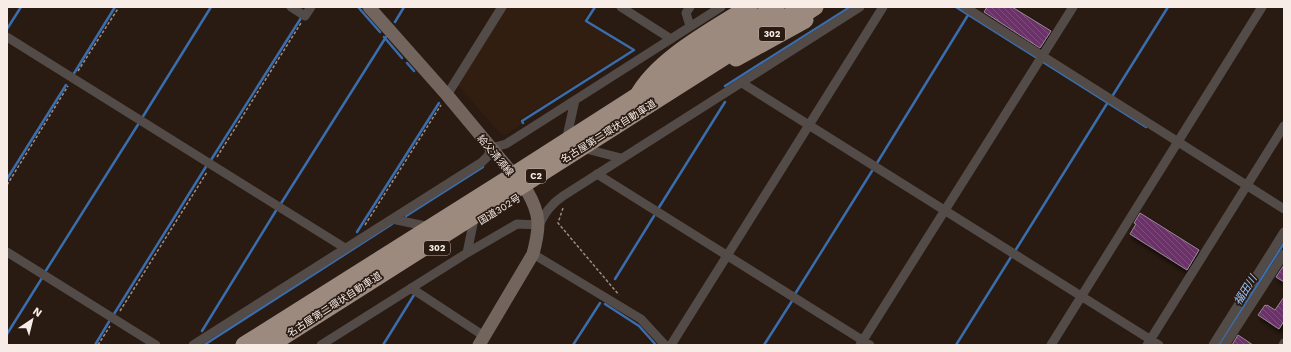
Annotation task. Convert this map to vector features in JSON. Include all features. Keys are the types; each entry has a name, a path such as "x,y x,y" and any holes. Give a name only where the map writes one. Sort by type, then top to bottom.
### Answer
{"highway":[{"path":"618,132 640,91 655,72 684,50 749,7"},
{"name":"名古屋第二環状自動車道","path":"244,345 506,180 776,7"},
{"path":"808,11 826,7"},
{"name":"国道302号","path":"284,345 808,11"},
{"name":"名古屋第二環状自動車道","path":"270,345 808,11"}],"main road":[{"name":"給父清須線","path":"369,7 447,95 527,191 535,205 539,225 533,254 481,341"}],"street":[{"path":"290,7 305,16 311,7"},
{"path":"447,95 502,7"},
{"path":"621,7 671,39"},
{"path":"690,7 686,13 690,26"},
{"path":"193,345 482,162 488,156 491,148 506,144 721,7"},
{"path":"321,345 467,253 517,224 539,225 553,203 563,196 860,7"},
{"path":"671,345 883,7"},
{"path":"965,7 1284,208"},
{"path":"597,174 864,344 944,210 1073,7"},
{"path":"1052,345 1262,7"},
{"path":"7,37 345,248"},
{"path":"742,82 1082,297 1149,342 1159,345"},
{"path":"560,170 575,100"},
{"path":"1149,342 1284,126"},
{"path":"590,150 621,158"},
{"path":"392,219 458,234"},
{"path":"467,253 473,224"},
{"path":"1213,345 1284,232"},
{"path":"7,252 156,345"},
{"path":"533,254 641,319 666,345"},
{"path":"1225,345 1284,254"},
{"path":"411,288 481,341"}],"path":[{"path":"7,185 118,7"},
{"path":"98,345 305,16"},
{"path":"355,242 447,95"},
{"path":"563,196 565,202 558,223 621,297 626,309"}],"shaded area":[{"path":"505,7 591,7 583,21 631,50 519,120 522,124 505,135 500,133 457,84"}],"building":[{"path":"987,7 1012,7 1051,31 1040,48 984,12"},
{"path":"1140,213 1199,250 1187,270 1130,234"},
{"path":"1284,265 1284,282 1276,277"},
{"path":"1284,297 1284,321 1279,329 1258,315 1265,305 1275,310"},
{"path":"1238,335 1253,345 1232,345"}],"waterway":[{"path":"7,29 21,7"},
{"path":"73,75 115,7"},
{"path":"142,118 211,7"},
{"path":"358,7 380,32"},
{"path":"395,22 404,7"},
{"path":"523,123 522,121 634,50 586,21 595,7"},
{"path":"725,86 850,7"},
{"path":"956,7 1037,58"},
{"path":"1113,95 1168,7"},
{"path":"877,163 968,15"},
{"path":"211,160 301,18"},
{"path":"384,37 402,58"},
{"path":"280,205 386,37"},
{"path":"1043,62 1146,127"},
{"path":"407,63 414,71"},
{"path":"7,179 66,85"},
{"path":"658,209 725,102"},
{"path":"1015,251 1108,102"},
{"path":"357,232 439,103"},
{"path":"45,272 139,123"},
{"path":"114,314 207,165"},
{"path":"406,216 483,167"},
{"path":"795,294 872,171"},
{"path":"202,331 277,209"},
{"path":"615,279 654,216"},
{"path":"204,345 392,224"},
{"name":"福田川","path":"1219,345 1284,243"},
{"path":"956,345 1011,257"},
{"path":"7,334 42,278"},
{"path":"383,345 414,295"},
{"path":"764,345 792,301"},
{"path":"573,345 600,303"},
{"path":"605,304 639,326 656,345"},
{"path":"95,345 110,320"}]}
